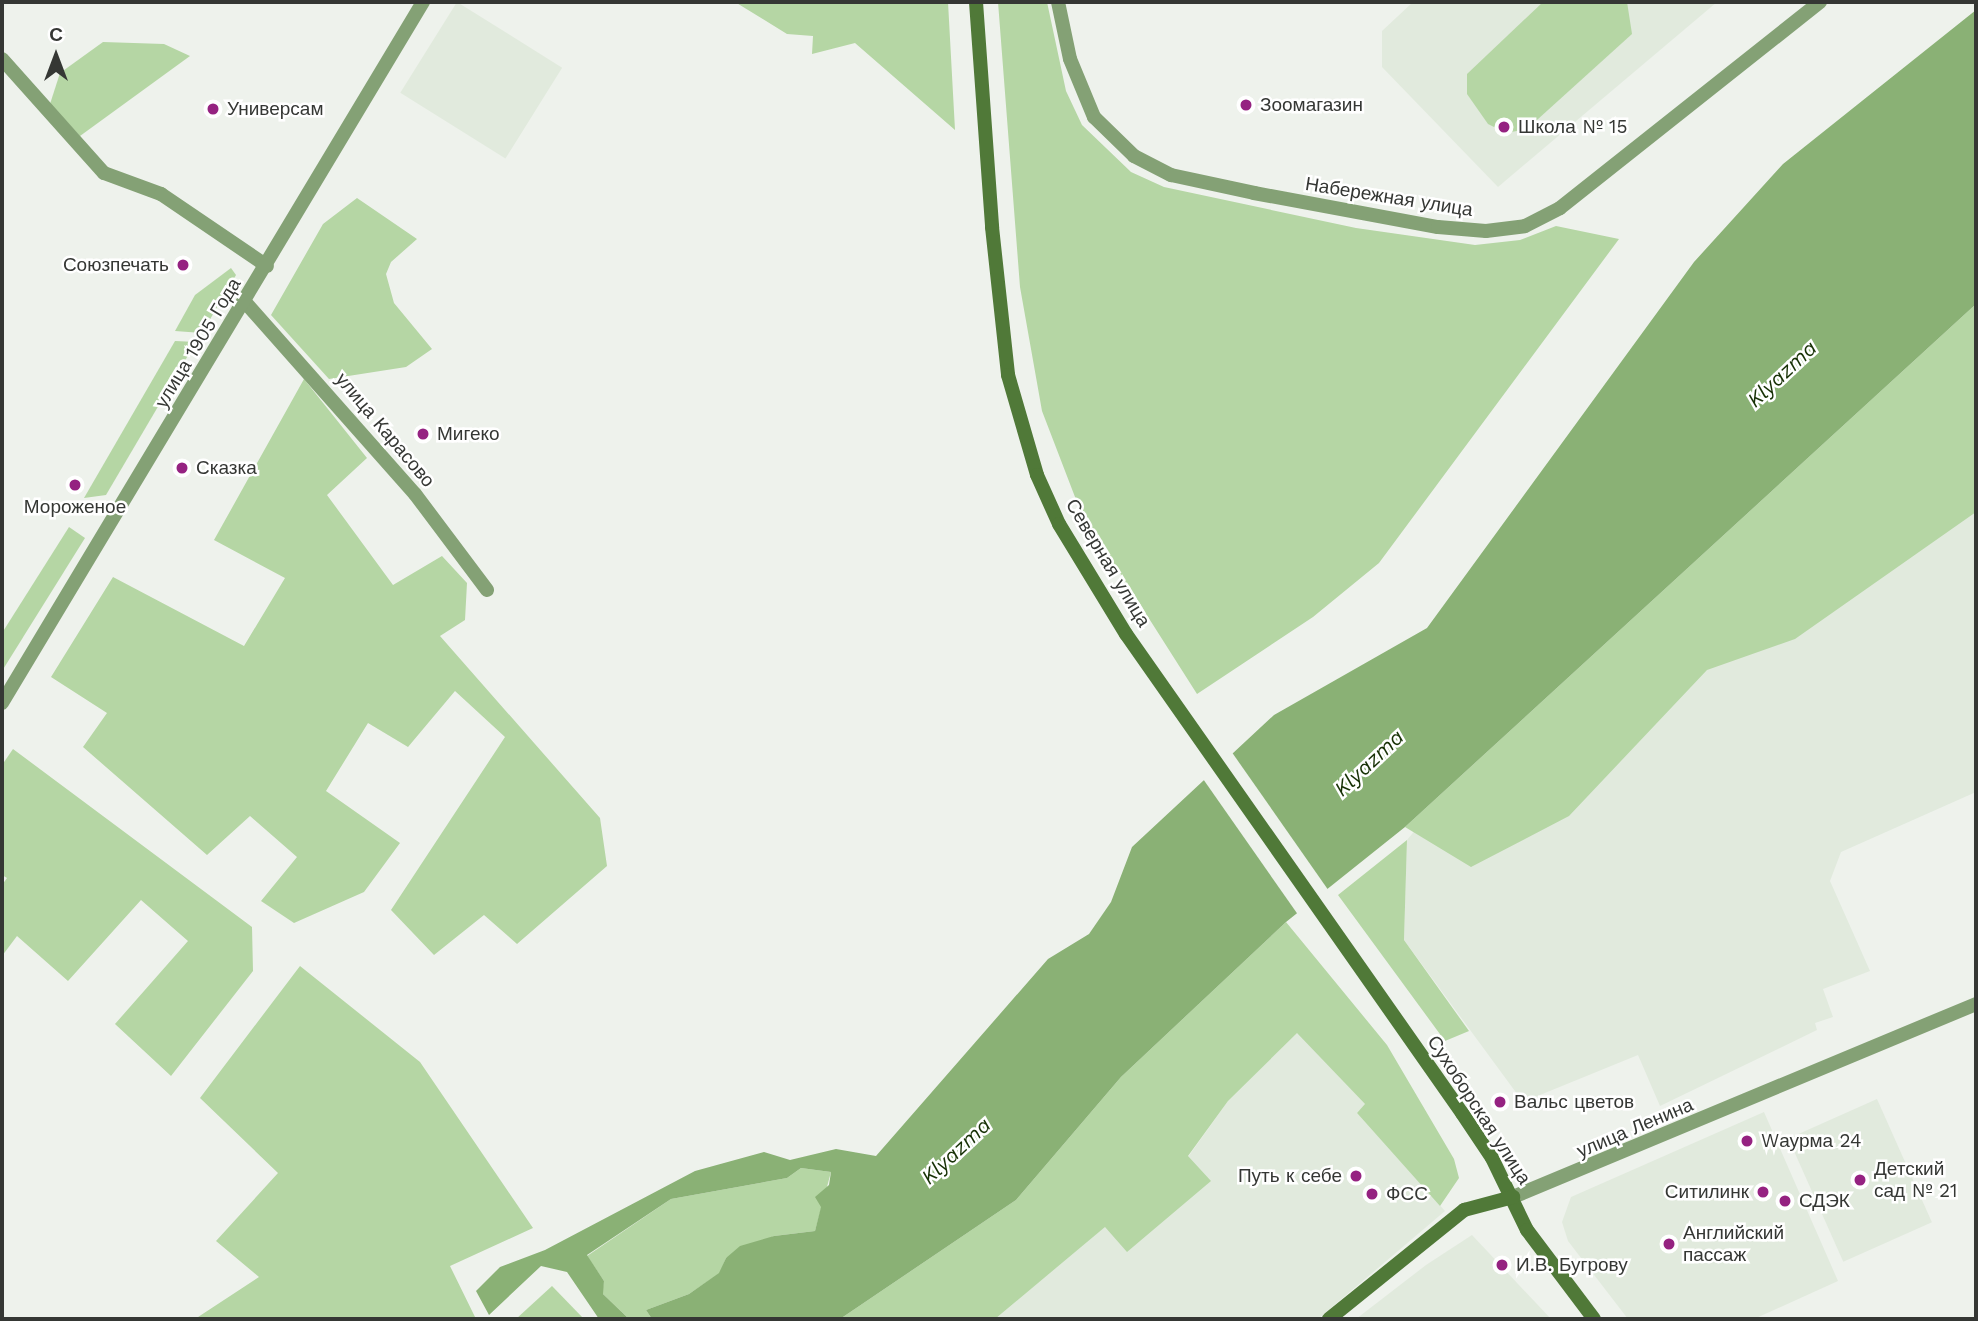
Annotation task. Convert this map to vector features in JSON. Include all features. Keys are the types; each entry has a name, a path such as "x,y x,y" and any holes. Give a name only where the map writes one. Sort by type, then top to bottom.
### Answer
{"main road":[{"name":"Северная улица","path":"976,2 999,307 1008,376 1022,428 1059,524 1126,634 1378,990"},
{"name":"Сухоборская улица","path":"1378,990 1492,1158 1527,1230 1594,1319"},
{"name":"улица Ленина","path":"1329,1319 1464,1210 1513,1197"}],"street":[{"name":"улица 1905 Года","path":"2,703 267,266 423,2"},
{"name":"Набережная улица","path":"1058,2 1070,59 1089,107 1109,135 1134,156 1171,175 1354,213 1462,229 1525,226 1560,208 1820,2"},
{"path":"2,59 104,173 161,194 267,266"},
{"name":"улица Карасово","path":"244,302 415,494 488,590"},
{"name":"улица Ленина","path":"1513,1197 1976,1004"}],"shaded area":[{"path":"457,2 562,68 505,158 400,93"},
{"path":"735,2 948,2 955,130 855,43 812,54 813,36 787,34"},
{"path":"998,2 1047,2 1066,91 1082,125 1131,172 1164,187 1356,228 1475,245 1520,240 1556,226 1619,239 1379,563 1313,617 1197,694 1080,510 1042,411 1020,287"},
{"name":"Школа № 15","path":"1413,2 1717,2 1498,187 1382,67 1382,31"},
{"path":"1543,2 1627,2 1632,34 1527,129 1506,133 1488,124 1467,94 1467,74"},
{"path":"103,42 164,44 190,56 80,136 50,104 60,73"},
{"path":"357,198 417,239 391,262 386,274 394,303 432,349 406,367 329,379 271,315 323,224"},
{"path":"231,268 236,275 202,333 175,331 195,295"},
{"path":"1976,304 1976,512 1795,639 1707,670 1569,816 1471,867 1405,827"},
{"path":"1976,320 1976,792 1841,852 1830,881 1870,971 1823,989 1833,1017 1815,1023 1817,1030 1660,1106 1638,1055 1523,1102 1404,940 1407,840 1436,805"},
{"path":"175,341 196,342 106,495 84,498"},
{"path":"304,379 367,458 327,495 393,585 442,556 467,583 465,620 440,636 600,818 607,866 517,944 484,915 434,955 391,910 505,737 455,691 408,747 368,723 326,791 400,843 364,892 294,923 261,901 297,857 250,816 207,855 83,747 107,713 51,677 113,577 244,646 285,578 214,540"},
{"path":"69,527 85,538 2,671 2,633"},
{"path":"13,749 252,927 253,971 171,1076 115,1024 188,941 141,900 68,981 17,936 2,956 2,885 7,878 2,875 2,765"},
{"path":"1407,840 1404,940 1469,1031 1445,1041 1338,895"},
{"path":"1286,922 1387,1045 1454,1159 1459,1178 1440,1206 1357,1113 1365,1104 1297,1033 1228,1101 1188,1156 1211,1181 1127,1252 1105,1227 995,1319 840,1319 1016,1200 1121,1077"},
{"path":"300,966 420,1062 533,1228 450,1266 476,1319 195,1319 259,1277 216,1241 278,1173 200,1098"},
{"path":"1297,1032 1366,1105 1357,1113 1445,1211 1318,1319 995,1319 1188,1157 1228,1101"},
{"name":"Детский сад № 21","path":"1877,1099 1932,1222 1843,1262 1788,1138"},
{"path":"1764,1112 1838,1281 1754,1319 1628,1319 1568,1241 1562,1222 1571,1197"},
{"path":"801,1168 831,1172 815,1231 774,1236 726,1258 720,1273 689,1294 646,1310 652,1319 629,1319 602,1293 604,1281 587,1256 671,1199 787,1178"},
{"path":"1472,1235 1551,1319 1356,1319 1426,1265"},
{"path":"552,1286 584,1319 516,1319"}],"water":[{"name":"Klyazma","path":"1976,10 1976,304 1405,827 1286,922 1121,1077 1016,1200 840,1319 652,1319 646,1310 689,1294 719,1273 726,1258 740,1246 774,1236 815,1231 821,1207 815,1197 829,1185 831,1172 801,1168 787,1178 671,1199 587,1255 604,1281 603,1294 629,1319 599,1319 567,1272 541,1266 489,1315 476,1291 500,1267 545,1250 695,1171 764,1152 790,1160 836,1149 876,1156 1048,959 1089,934 1111,902 1132,847 1274,715 1427,628 1694,262 1783,164"}],"pier":[{"path":"1231,751 1330,892 1298,914 1199,773"}],"place":[{"name":"Зоомагазин","path":"1246,105"},
{"name":"Универсам","path":"213,109"},
{"name":"Школа № 15","path":"1504,127"},
{"name":"Союзпечать","path":"183,265"},
{"name":"Мигеко","path":"423,434"},
{"name":"Сказка","path":"182,468"},
{"name":"Мороженое","path":"75,485"},
{"name":"Вальс цветов","path":"1500,1102"},
{"name":"Wаурма 24","path":"1747,1141"},
{"name":"Путь к себе","path":"1356,1176"},
{"name":"Детский сад № 21","path":"1860,1180"},
{"name":"Ситилинк","path":"1763,1192"},
{"name":"ФСС","path":"1372,1194"},
{"name":"СДЭК","path":"1785,1201"},
{"name":"Английский пассаж","path":"1669,1244"},
{"name":"И.В. Бугрову","path":"1502,1265"}]}
